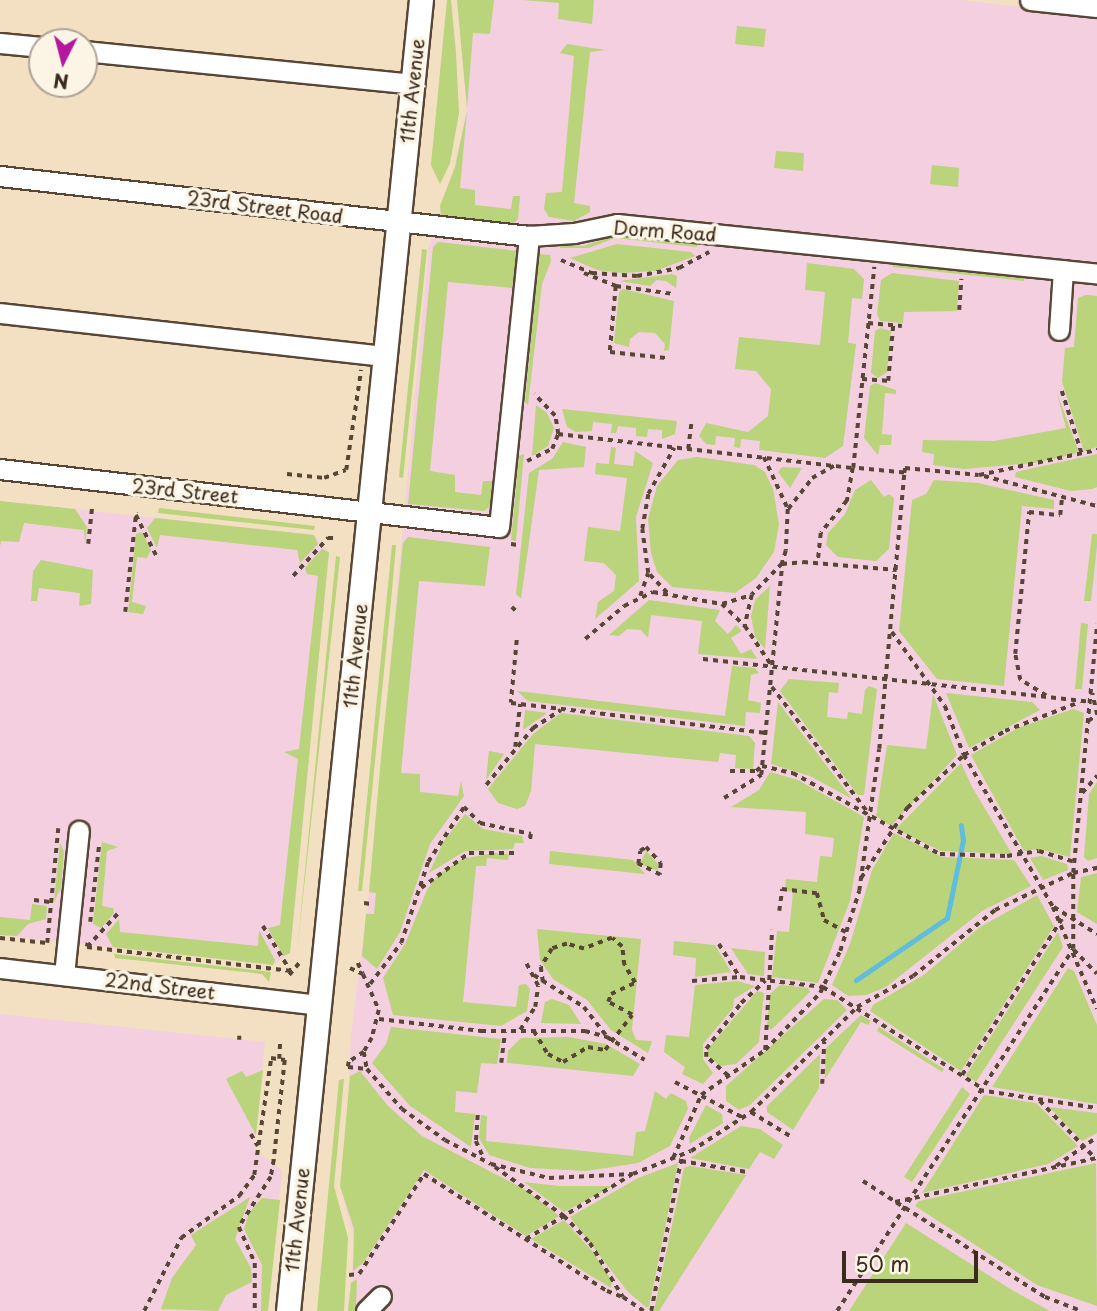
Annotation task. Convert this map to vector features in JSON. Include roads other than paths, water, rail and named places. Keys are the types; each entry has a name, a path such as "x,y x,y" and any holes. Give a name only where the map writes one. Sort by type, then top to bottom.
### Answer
{"main road":[{"name":"11th Avenue","path":"288,1311 421,0"}],"street":[{"path":"1030,0 1097,7"},
{"path":"0,43 28,46"},
{"path":"98,52 413,84"},
{"name":"23rd Street Road","path":"0,176 530,236"},
{"name":"Dorm Road","path":"530,236 617,224 1097,274"},
{"path":"370,511 499,527 530,236"},
{"path":"1059,330 1063,270"},
{"path":"0,313 386,356"},
{"name":"23rd Street","path":"0,469 370,511"},
{"path":"64,975 79,831"},
{"name":"22nd Street","path":"0,968 320,1005"},
{"path":"366,1311 381,1296"}],"waterway":[{"path":"856,980 947,918 963,840 961,825"}]}
